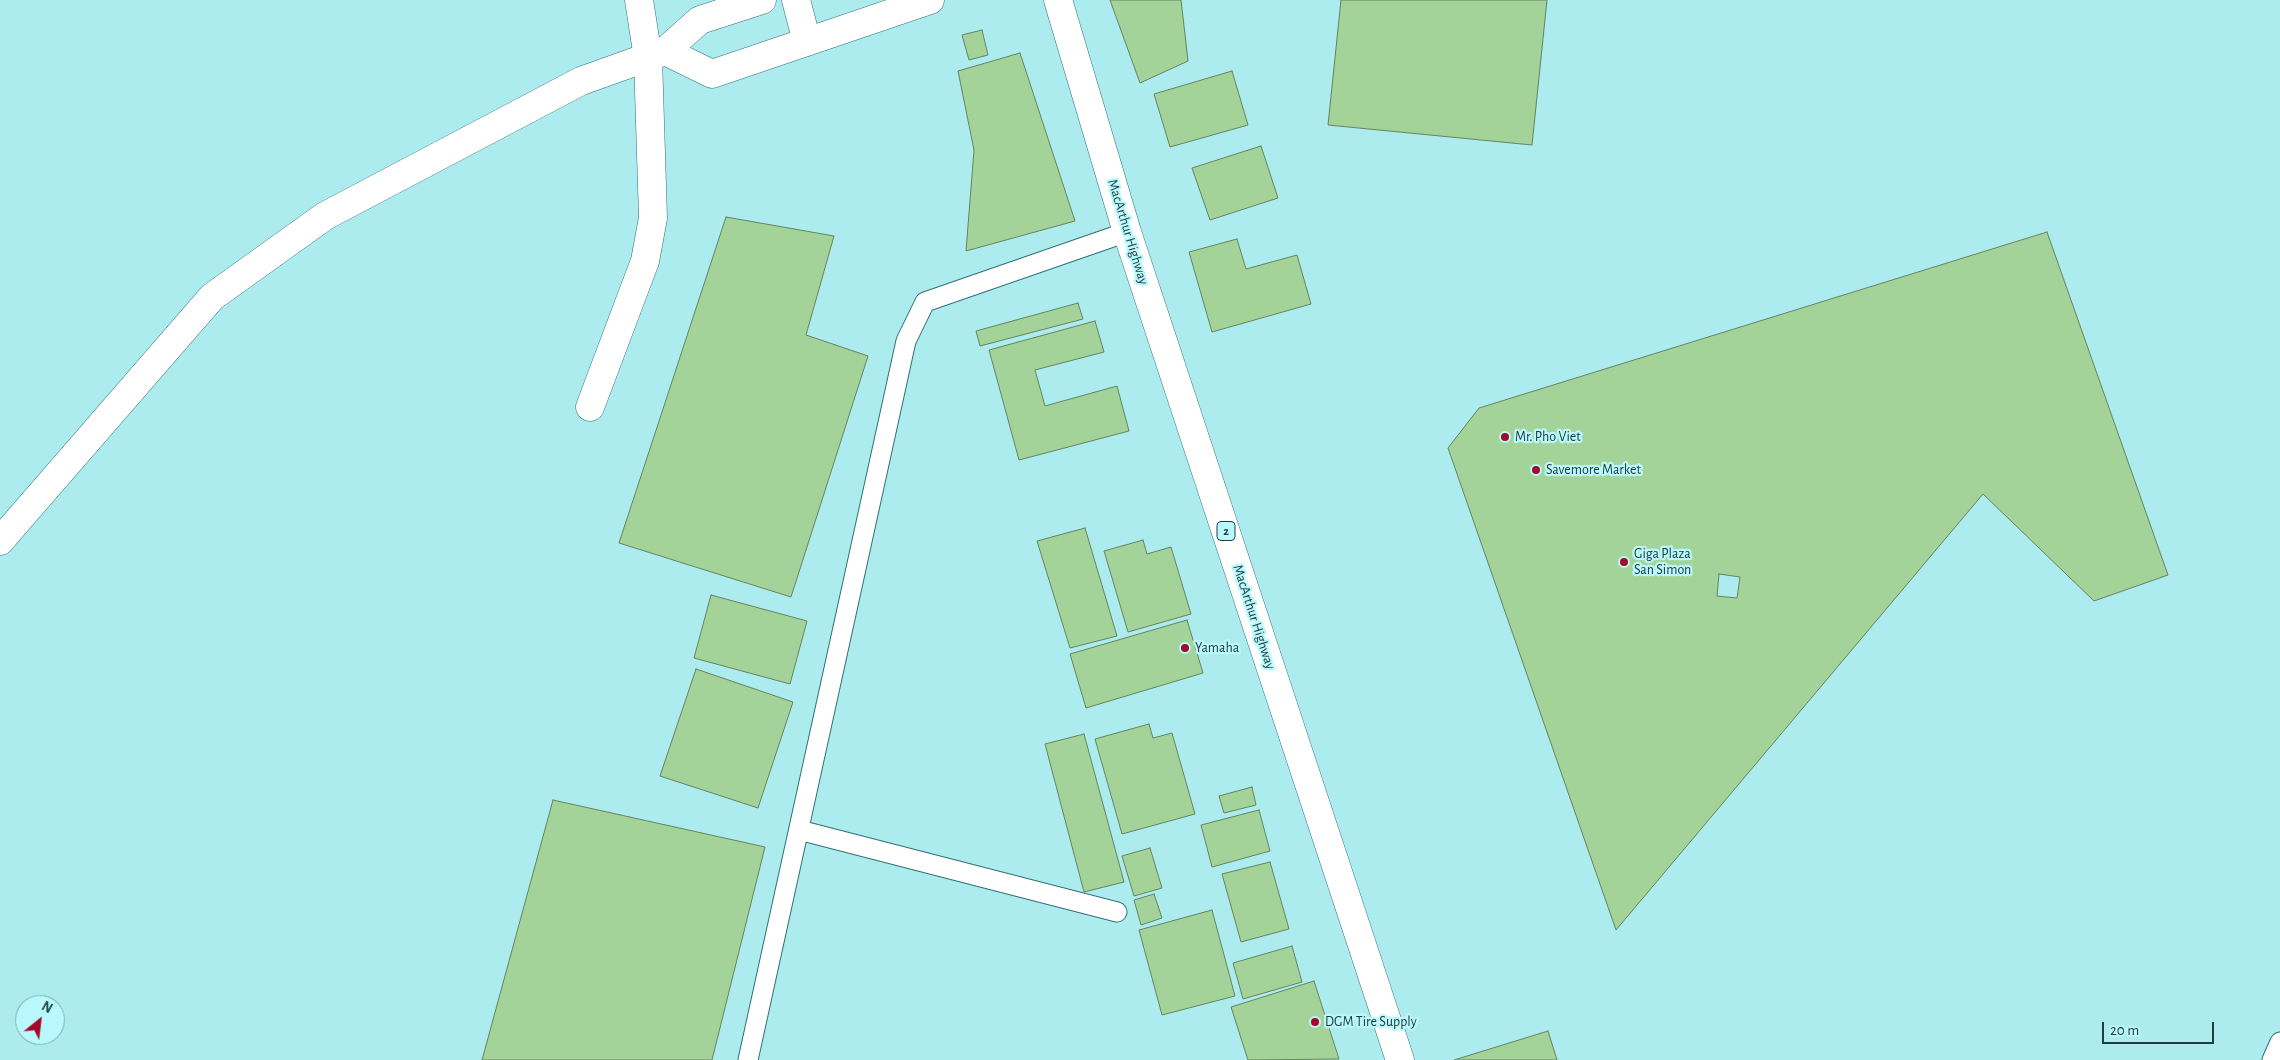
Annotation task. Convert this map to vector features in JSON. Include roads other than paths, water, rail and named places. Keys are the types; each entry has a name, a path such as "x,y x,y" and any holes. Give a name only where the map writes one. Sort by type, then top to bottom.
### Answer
{"main road":[{"path":"590,407 645,261 653,218 656,54 639,0"},
{"path":"0,542 212,297 325,216 581,81 656,54 700,20 762,0"},
{"path":"796,0 807,42"},
{"path":"656,54 712,74 807,42 891,6 930,0"},
{"name":"MacArthur Highway","path":"1058,0 1127,232 1400,1060"}],"lane":[{"path":"748,1060 906,341 925,302 1127,232"},
{"path":"799,830 1116,912"},
{"path":"2272,1060 2280,1042"}],"place":[{"name":"Mr. Pho Viet","path":"1505,437"},
{"name":"Savemore Market","path":"1536,470"},
{"name":"Giga Plaza San Simon","path":"1624,562"},
{"name":"Yamaha","path":"1185,648"},
{"name":"DGM Tire Supply","path":"1315,1022"}]}
